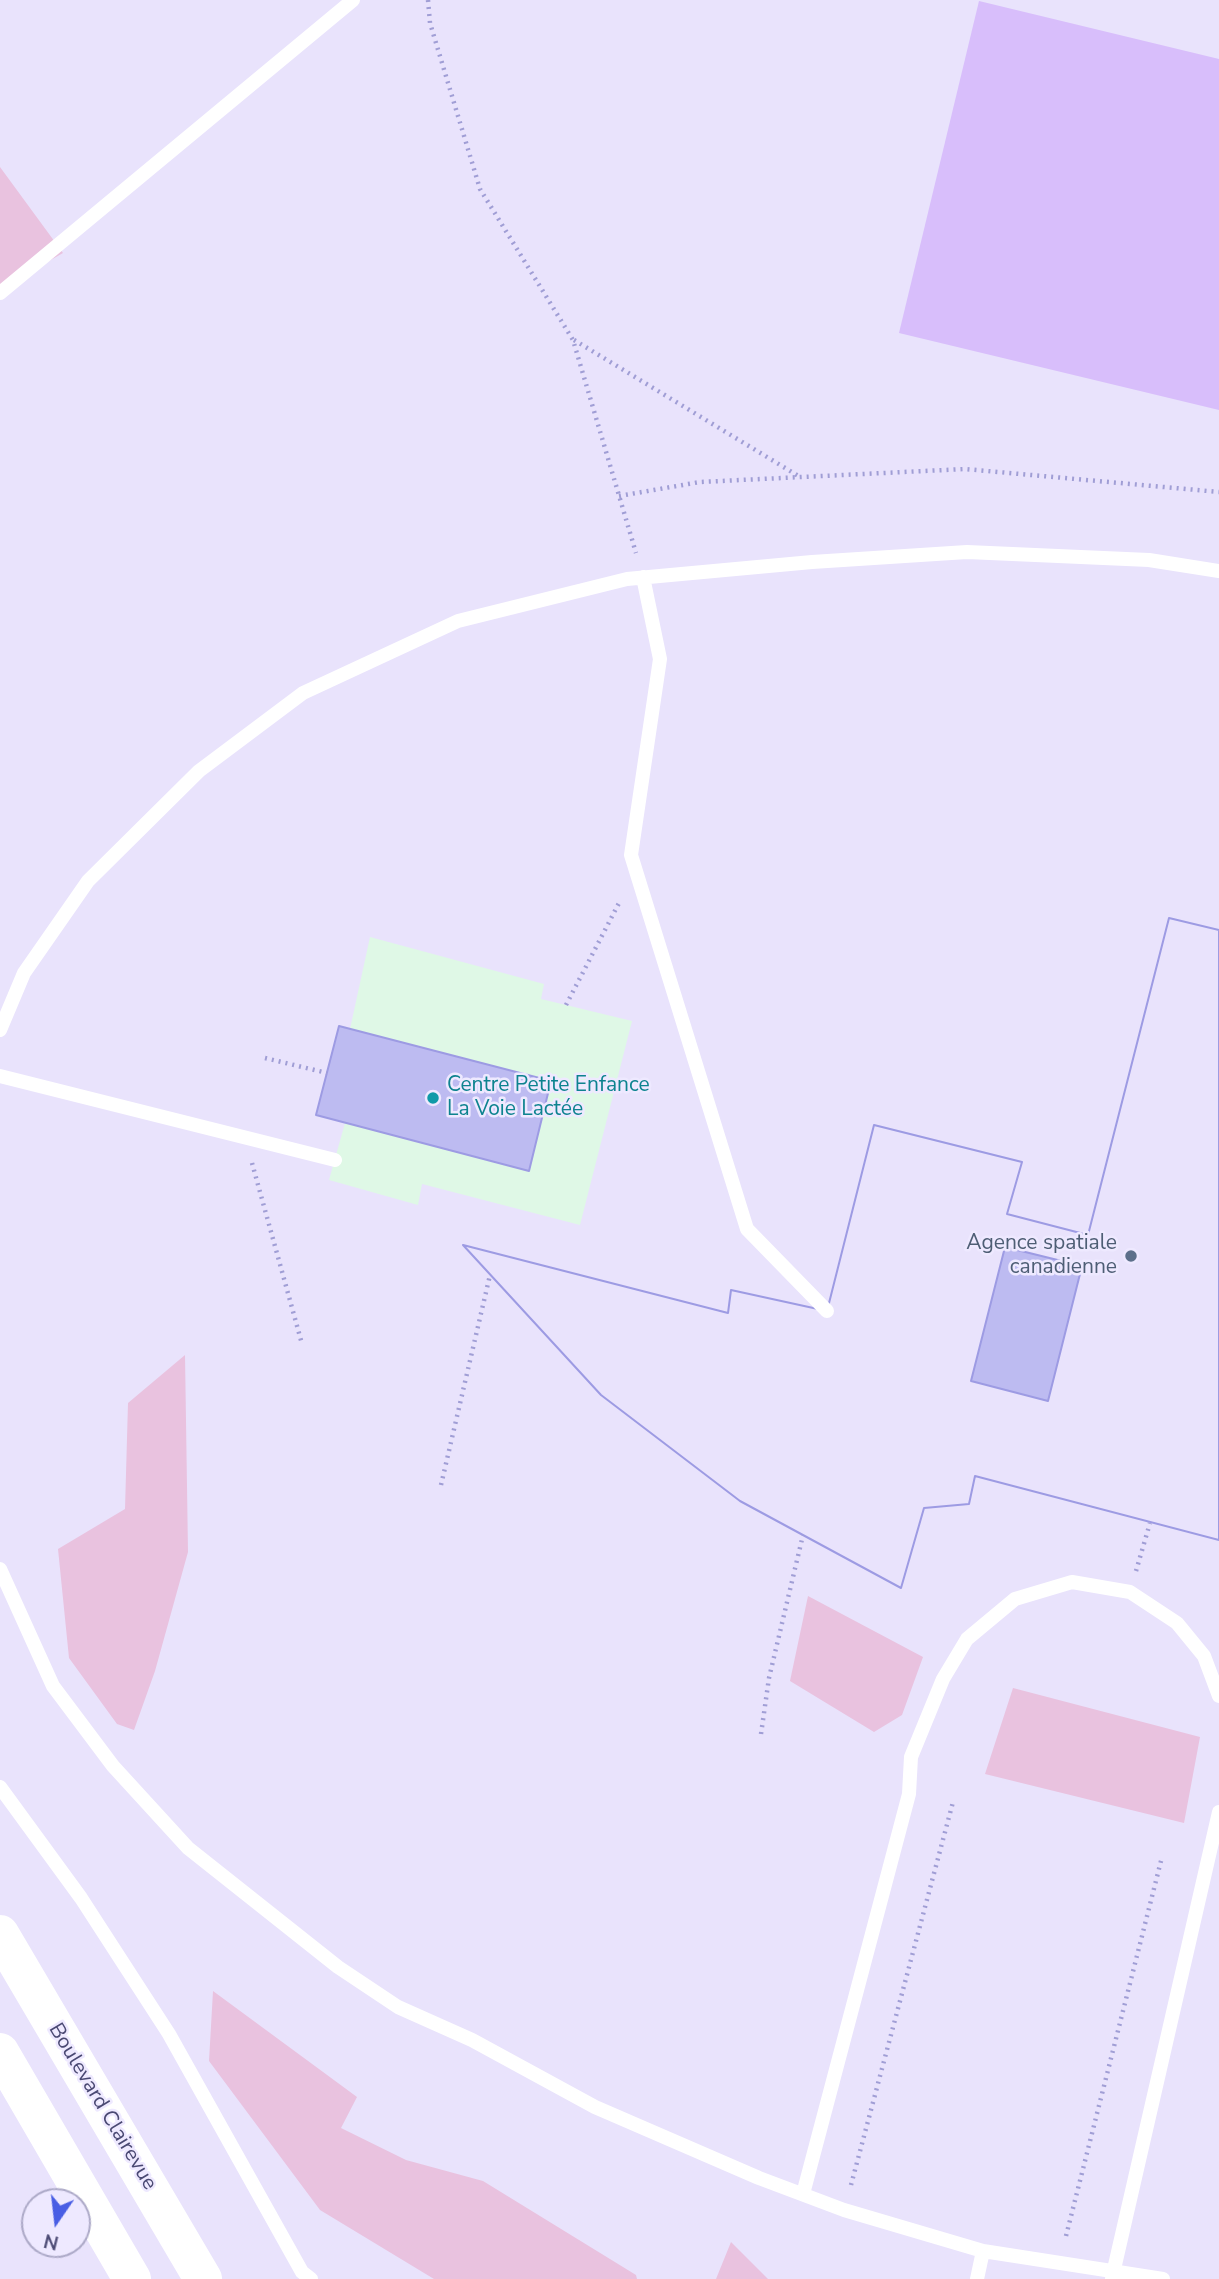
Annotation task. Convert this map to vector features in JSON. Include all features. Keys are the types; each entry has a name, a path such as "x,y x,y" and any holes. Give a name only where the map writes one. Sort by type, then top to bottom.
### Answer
{"street":[{"name":"Boulevard Clairevue","path":"0,1934 203,2279"},
{"path":"0,2052 132,2279"}],"lane":[{"path":"0,293 353,0"},
{"path":"0,1030 24,973 88,881 199,771 303,693 458,621 627,579 812,562 967,552 1149,560 1219,571"},
{"path":"643,578 660,659 631,855 747,1230 827,1311"},
{"path":"0,1076 335,1160"},
{"path":"0,1569 53,1686 114,1766 188,1848 338,1967 398,2007 472,2040 595,2107 758,2178 844,2210 983,2251 1113,2275 1163,2279"},
{"path":"803,2194 909,1794 911,1756 943,1679 967,1639 1015,1599 1072,1582 1130,1592 1177,1623 1204,1656 1219,1696"},
{"path":"0,1787 81,1898 169,2034 302,2272 311,2279"},
{"path":"1113,2275 1219,1812"},
{"path":"977,2279 983,2251"}],"path":[{"path":"428,0 429,23 480,189 573,340 643,578"},
{"path":"573,340 802,478"},
{"path":"619,496 700,482 965,469 1219,492"},
{"path":"566,1005 636,872"},
{"path":"265,1058 327,1073"},
{"path":"246,1138 302,1344"},
{"path":"441,1485 490,1275"},
{"path":"1130,1592 1150,1523"},
{"path":"761,1734 769,1678 803,1535"},
{"path":"852,2181 953,1802"},
{"path":"1066,2236 1161,1857"}],"shaded area":[{"path":"0,167 63,253 0,289"},
{"path":"370,937 544,984 541,999 632,1021 580,1225 422,1184 418,1205 329,1180 345,1123 529,1171 550,1081 350,1029"},
{"path":"185,1355 188,1552 155,1671 134,1730 117,1724 69,1658 58,1549 125,1509 128,1403"},
{"path":"808,1596 923,1657 902,1715 874,1732 790,1681"},
{"path":"1013,1688 1200,1737 1184,1823 985,1774"},
{"path":"213,1991 357,2097 341,2128 406,2160 483,2181 636,2275 637,2279 434,2279 320,2210 209,2061"},
{"path":"731,2242 768,2279 716,2279"}],"sand":[{"path":"979,1 1219,59 1219,410 899,333"}],"building":[{"name":"Agence spatiale canadienne","path":"1169,918 1219,930 1219,1540 975,1476 969,1504 924,1508 901,1588 740,1501 601,1395 463,1245 728,1313 731,1290 827,1311 874,1125 1022,1162 1007,1214 1088,1235","holes":["1005,1247 1082,1266 1048,1401 971,1381"]},
{"name":"Agence spatiale canadienne","path":"1169,918 1219,930 1219,1540 975,1476 969,1504 924,1508 901,1588 740,1501 601,1395 463,1245 728,1313 731,1290 827,1311 874,1125 1022,1162 1007,1214 1088,1235"},
{"name":"Centre Petite Enfance La Voie Lactée","path":"339,1026 551,1081 529,1171 316,1115"}],"place":[{"name":"Centre Petite Enfance La Voie Lactée","path":"433,1098"},
{"name":"Agence spatiale canadienne","path":"1131,1256"}]}
